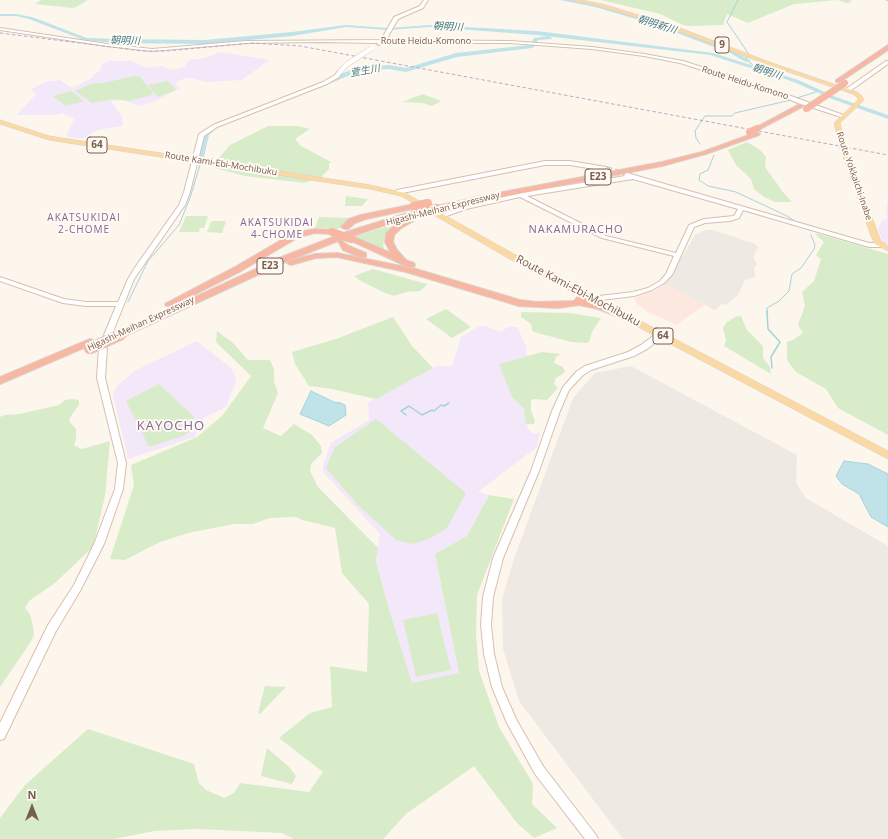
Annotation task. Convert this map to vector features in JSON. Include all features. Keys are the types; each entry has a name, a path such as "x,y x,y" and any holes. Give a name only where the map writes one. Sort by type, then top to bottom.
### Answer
{"highway":[{"name":"Higashi-Meihan Expressway","path":"841,82 888,47"},
{"name":"Higashi-Meihan Expressway","path":"437,211 521,186 657,161 699,150 749,132 766,130 803,108 888,52"},
{"name":"Higashi-Meihan Expressway","path":"0,388 154,315 258,270 374,226 421,210 437,211 511,192 662,164 704,153 757,131 803,108"},
{"path":"345,227 352,221 364,217 421,210 437,211"},
{"path":"417,270 393,251 389,238 390,234 397,227 421,210"},
{"path":"154,315 291,238 308,232 332,232 351,239 417,270"},
{"path":"341,242 346,248 355,253 524,301 553,303 597,298"},
{"path":"154,315 265,272 315,256 344,256 417,270"},
{"path":"579,299 631,319"},
{"name":"Higashi-Meihan Expressway","path":"0,381 90,346"}],"main road":[{"name":"Route Yokkaichi-Inabe","path":"574,0 617,10 670,26 770,64 848,90 859,96 861,100 837,123 843,147 875,236 885,247"},
{"name":"Route Kami-Ebi-Mochibuku","path":"0,122 42,136 403,194 469,228 888,455"},
{"name":"Route Kami-Ebi-Mochibuku","path":"437,211 464,230 579,299"},
{"name":"Route Kami-Ebi-Mochibuku","path":"597,298 631,319 664,334 888,450"}],"street":[{"path":"0,734 52,628 77,588 99,544 120,485 122,463 100,371 103,346 139,266 182,205 201,135 206,130 325,83 337,76 346,66 384,41 398,16 422,7 426,0"},
{"name":"Route Heidu-Komono","path":"0,29 107,45 152,50 258,41 529,43 592,48 658,57 688,64 844,115"},
{"path":"848,90 888,62"},
{"path":"397,192 508,169 545,164 570,163 606,169"},
{"path":"437,211 464,208 521,195 630,176 869,245 885,247"},
{"path":"521,195 604,237 677,255"},
{"path":"597,298 634,294 650,289 662,282 669,275 690,226 704,221 737,217 741,208"},
{"path":"0,279 63,301 86,304 121,304"},
{"path":"592,839 539,770 512,723 497,687 489,654 486,625 488,597 498,558 535,471 556,411 566,389 580,373 588,368 631,354 664,334"}],"shaded area":[{"path":"220,52 270,60 242,80 205,82 191,78 183,79 175,83 180,88 158,100 141,106 122,100 111,101 122,117 123,126 97,130 82,139 66,136 74,119 62,113 55,115 17,115 36,94 31,89 45,82 60,80 72,88 92,78 93,75 100,71 102,64 109,61 132,61 146,68 161,66 173,70 184,67 189,60 205,58"},
{"path":"888,200 888,244 884,244 878,229 882,221 887,219 886,211"},
{"path":"705,230 713,230 755,244 758,247 753,257 757,264 754,268 755,277 745,280 738,295 726,305 722,304 715,310 664,284 673,273 678,259 682,257 695,235"},
{"path":"664,284 705,305 676,325 653,314 652,315 636,303 636,297 656,290"},
{"path":"480,326 486,326 500,332 508,327 517,327 526,346 527,356 500,364 512,397 524,409 528,429 534,434 540,432 537,447 478,492 489,495 467,536 435,554 459,673 412,684 388,606 376,560 380,534 323,472 323,465 331,443 369,420 368,402 437,366 452,366 461,337"},
{"path":"197,341 231,368 235,376 236,381 226,407 204,418 195,437 128,459 113,395 114,391 120,383 136,370"},
{"path":"631,366 797,455 796,483 806,498 888,546 888,839 623,839 519,701 503,649 502,599 515,556 573,398 595,373"}],"green space":[{"path":"41,0 88,0 72,8 35,4"},
{"path":"601,0 838,0 794,4 748,23 727,14 723,25 690,26 683,25 660,14"},
{"path":"838,0 850,0 852,2 846,3"},
{"path":"139,76 153,93 152,95 129,101 114,99 92,103 75,91 93,83 104,83"},
{"path":"168,81 176,90 158,97 148,85"},
{"path":"71,91 84,101 66,106 53,96"},
{"path":"423,94 441,101 432,106 423,103 402,102"},
{"path":"268,126 298,126 310,129 295,139 301,146 331,162 329,164 329,169 320,178 304,183 245,176 215,168 217,160 230,145"},
{"path":"747,142 760,150 766,157 765,167 792,202 775,202 764,197 754,189 751,179 736,165 728,150"},
{"path":"346,196 368,199 362,206 345,206"},
{"path":"186,216 208,216 204,228 200,228 199,232 179,232"},
{"path":"319,217 350,218 338,229 315,228"},
{"path":"226,221 222,233 207,232 211,222"},
{"path":"388,226 391,228 385,234 383,246 386,252 353,237"},
{"path":"815,234 888,254 888,435 838,408 826,389 796,372 787,360 787,342 803,333 798,325 805,306 802,292 814,281 821,259 816,255 824,242"},
{"path":"373,269 427,284 420,291 406,292 394,296 359,280 354,276"},
{"path":"446,309 471,327 452,338 426,319"},
{"path":"521,312 569,313 601,318 592,332 589,342 571,342 534,332 531,324 521,317"},
{"path":"741,316 747,330 763,346 763,358 770,367 771,374 724,346 726,340 723,328 726,323 735,317"},
{"path":"393,317 412,346 433,368 376,399 332,389 309,386 295,364 292,352 336,339"},
{"path":"217,331 233,343 248,360 270,360 274,369 274,382 278,393 263,428 281,436 294,424 312,435 321,446 322,453 311,464 310,471 318,487 378,548 376,561 388,606 412,683 459,673 435,554 467,536 489,495 514,499 477,595 476,635 479,671 499,727 533,784 532,804 557,828 534,838 517,823 474,766 406,814 383,839 294,839 282,833 199,829 154,831 114,839 0,839 0,818 25,785 88,729 194,764 199,783 206,790 224,798 234,793 240,783 309,792 323,772 279,738 310,713 332,707 330,666 367,672 369,604 342,573 335,528 302,520 296,517 270,518 253,524 234,524 188,533 160,542 125,560 110,559 134,485 131,465 197,437 222,416 251,376 216,342"},
{"path":"542,352 561,354 556,357 554,363 563,367 565,372 555,379 554,384 558,388 547,400 534,399 531,401 531,411 535,421 534,424 526,424 524,409 512,397 499,364"},
{"path":"159,384 194,417 190,431 183,436 149,447 126,401"},
{"path":"65,400 79,400 79,405 69,421 76,429 76,439 74,445 82,449 110,441 105,496 93,547 55,583 29,601 25,608 30,614 34,635 0,687 0,417 59,405"},
{"path":"376,419 466,493 447,528 429,539 413,544 396,540 357,504 326,468 335,447"},
{"path":"437,613 451,670 416,677 403,620"},
{"path":"265,686 286,687 260,714 258,713"},
{"path":"267,748 289,767 296,776 292,784 261,776"}],"water":[{"path":"311,391 336,403 338,402 345,405 346,415 329,426 300,414"},
{"path":"844,461 868,464 888,474 888,527 871,517 859,494 842,484 836,476"}],"waterway":[{"name":"朝明新川","path":"562,0 596,6 658,24 732,52 748,61"},
{"path":"738,0 727,22 748,53"},
{"name":"朝明川","path":"0,15 16,15 30,18 86,39 115,41 205,42 292,34 346,26 388,29 430,26 537,33 711,54 796,81 834,98 888,117"},
{"name":"萱生川","path":"317,87 359,69 389,67 406,70 456,55 532,46 536,39 549,38"},
{"name":"朝明川","path":"746,56 748,61 760,71"},
{"path":"797,98 819,91"},
{"path":"700,144 696,138 695,131 705,116 732,116 735,113 791,100"},
{"name":"萱生川","path":"201,157 206,134 214,128"},
{"path":"714,155 708,170 700,174 699,180 708,186 736,192 787,216 796,222"},
{"path":"128,302 148,261 179,225 190,198 200,165"},
{"path":"767,311 767,308 779,301 789,291 792,274 801,268 814,249 815,245 811,235"},
{"path":"767,311 768,329 780,342 771,357 772,368"},
{"path":"406,415 401,411 409,406 422,415 432,410 434,411 441,405 444,406 449,403"}],"tunnel":[{"path":"606,169 627,175"}],"railway":[{"path":"0,33 143,51 166,51 253,43 300,46 888,155"}],"district":[{"name":"AKATSUKIDAI 2-CHOME","path":"84,224"},
{"name":"AKATSUKIDAI 4-CHOME","path":"277,228"},
{"name":"NAKAMURACHO","path":"576,230"},
{"name":"KAYOCHO","path":"171,426"}]}
